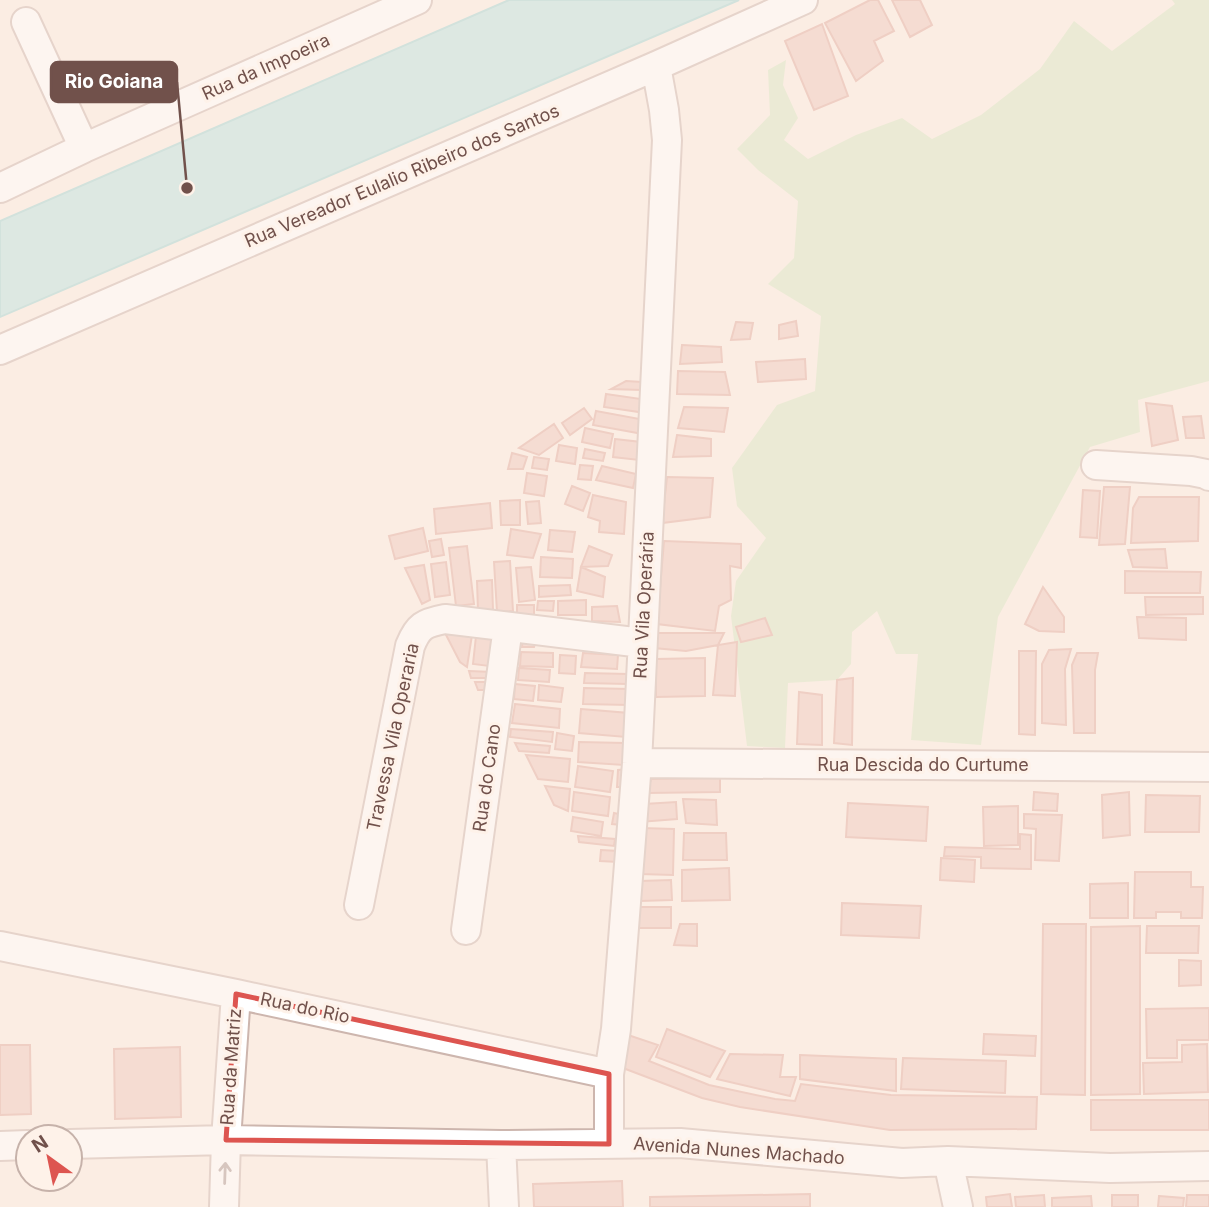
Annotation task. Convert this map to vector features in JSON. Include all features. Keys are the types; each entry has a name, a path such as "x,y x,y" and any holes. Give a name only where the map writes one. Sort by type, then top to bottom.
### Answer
{"street":[{"name":"Rua da Impoeira","path":"0,188 417,0"},
{"name":"Rua Vereador Eulalio Ribeiro dos Santos","path":"0,351 803,0"},
{"path":"26,22 84,148"},
{"name":"Rua Vila Operária","path":"609,1144 609,1074 616,1030 636,763 667,141 656,66"},
{"path":"1096,466 1191,471 1209,476"},
{"name":"Travessa Vila Operaria","path":"359,905 410,646 416,631 429,622 445,619 642,643"},
{"name":"Rua do Cano","path":"466,930 508,627"},
{"name":"Rua Descida do Curtume","path":"636,763 1209,767"},
{"name":"Rua do Rio","path":"0,946 236,993 609,1074"},
{"name":"Rua da Matriz","path":"224,1207 236,993"},
{"name":"Avenida Nunes Machado","path":"84,1144 226,1140 501,1145 680,1143 902,1163 948,1161 1110,1168 1209,1166"},
{"path":"501,1145 504,1207"},
{"path":"948,1161 958,1207"}],"highlighted area":[{"path":"236,994 609,1074 609,1144 226,1140"}],"green space":[{"path":"1172,0 1209,0 1209,381 1138,400 1140,432 1090,447 998,617 981,745 911,740 918,654 896,654 877,611 852,632 851,664 837,680 788,683 785,748 747,746 731,616 736,581 766,538 737,506 732,468 777,405 815,391 821,316 768,284 794,258 798,201 758,170 737,149 770,115 768,70 786,60 783,85 798,118 784,140 808,159 856,135 902,118 932,139 981,115 1040,69 1074,21 1112,51 1175,4"}],"water":[{"path":"509,0 739,0 0,317 0,221"}],"building":[{"path":"870,0 878,0 894,31 874,41 883,61 856,81 825,23"},
{"path":"892,0 920,0 932,25 910,37"},
{"path":"822,24 848,96 814,110 785,41"},
{"path":"796,321 798,336 779,339 779,325"},
{"path":"736,322 753,323 750,339 731,340"},
{"path":"682,345 721,347 722,362 680,364"},
{"path":"805,359 806,379 758,382 756,362"},
{"path":"678,371 725,372 730,395 677,394"},
{"path":"626,381 642,382 642,390 611,389"},
{"path":"606,394 641,399 639,412 604,407"},
{"path":"1146,403 1172,406 1178,440 1152,446"},
{"path":"684,407 728,408 724,432 678,428"},
{"path":"584,408 592,419 570,435 562,423"},
{"path":"596,411 645,420 643,434 593,425"},
{"path":"1201,416 1204,438 1186,438 1183,417"},
{"path":"554,424 563,438 539,455 519,448"},
{"path":"585,428 613,434 610,448 582,442"},
{"path":"677,435 711,439 711,456 673,457"},
{"path":"615,439 641,442 639,460 613,457"},
{"path":"559,445 577,448 575,464 556,461"},
{"path":"585,449 605,453 603,461 583,458"},
{"path":"512,453 527,457 523,469 508,469"},
{"path":"534,457 549,459 547,470 532,468"},
{"path":"580,465 593,466 591,480 578,479"},
{"path":"602,466 636,474 633,488 596,480"},
{"path":"527,473 547,476 544,496 524,493"},
{"path":"667,477 713,478 710,517 662,523"},
{"path":"572,486 590,493 583,511 565,504"},
{"path":"1104,487 1130,487 1125,544 1099,545"},
{"path":"1083,490 1100,491 1097,538 1080,537"},
{"path":"593,495 626,502 624,534 599,532 600,521 588,517"},
{"path":"1139,497 1199,497 1198,541 1131,543 1133,508"},
{"path":"520,500 520,525 501,525 500,501"},
{"path":"539,501 541,523 528,524 526,502"},
{"path":"490,503 492,528 436,534 434,509"},
{"path":"423,528 428,551 395,559 389,536"},
{"path":"511,529 541,534 533,558 507,555"},
{"path":"550,530 575,532 572,552 548,550"},
{"path":"441,539 444,555 432,557 429,541"},
{"path":"664,541 741,544 741,568 730,566 731,600 719,606 715,631 657,624"},
{"path":"467,546 474,604 456,606 449,548"},
{"path":"589,546 612,555 608,566 581,567"},
{"path":"1165,549 1167,568 1133,567 1128,550"},
{"path":"541,557 573,559 572,578 540,577"},
{"path":"510,561 513,611 497,612 494,562"},
{"path":"446,562 450,595 435,597 431,564"},
{"path":"424,565 430,600 422,604 405,568"},
{"path":"531,567 535,600 519,602 516,568"},
{"path":"581,567 605,577 603,597 577,591"},
{"path":"1125,571 1201,572 1200,593 1125,593"},
{"path":"492,580 493,610 478,611 477,581"},
{"path":"570,585 571,595 539,597 539,586"},
{"path":"1043,587 1064,617 1064,632 1039,631 1025,624"},
{"path":"1145,597 1203,597 1203,614 1146,615"},
{"path":"586,600 586,615 558,615 558,601"},
{"path":"538,601 554,601 553,611 537,610"},
{"path":"517,605 534,605 534,617 517,616"},
{"path":"617,606 620,622 592,621 592,607"},
{"path":"1137,617 1186,618 1186,640 1139,638"},
{"path":"765,618 772,635 741,642 736,627"},
{"path":"444,631 472,635 467,667 460,662"},
{"path":"657,633 724,633 718,645 686,651 654,648"},
{"path":"476,636 493,638 489,666 473,664"},
{"path":"523,638 537,638 534,647 522,647"},
{"path":"737,642 735,696 713,695 718,645"},
{"path":"1071,649 1065,669 1066,725 1042,723 1042,664 1049,650"},
{"path":"1019,651 1036,651 1035,735 1019,734"},
{"path":"521,652 553,653 553,667 520,666"},
{"path":"583,653 618,655 617,669 581,667"},
{"path":"1077,653 1098,653 1095,670 1095,733 1074,733 1072,665"},
{"path":"560,655 576,656 575,674 559,673"},
{"path":"705,658 705,696 656,697 656,659"},
{"path":"519,668 550,670 549,682 518,680"},
{"path":"469,671 492,672 492,678 471,678"},
{"path":"585,673 628,674 627,684 584,683"},
{"path":"853,678 852,745 834,743 837,680"},
{"path":"475,682 489,682 489,690 478,690"},
{"path":"515,684 535,686 533,701 514,699"},
{"path":"539,685 563,688 561,702 538,700"},
{"path":"584,688 630,689 629,705 583,704"},
{"path":"799,692 822,695 822,745 797,744"},
{"path":"515,704 560,709 559,728 512,723"},
{"path":"581,709 629,713 626,737 579,733"},
{"path":"511,729 553,732 552,742 510,737"},
{"path":"557,733 574,736 572,751 555,749"},
{"path":"579,742 625,743 624,765 578,762"},
{"path":"515,743 550,746 549,753 519,751"},
{"path":"526,755 570,759 568,782 538,779"},
{"path":"578,766 613,771 610,792 575,787"},
{"path":"628,769 628,787 617,787 618,770"},
{"path":"720,778 720,792 647,793 651,779"},
{"path":"545,786 570,789 568,811 554,805"},
{"path":"574,792 610,797 608,816 572,811"},
{"path":"1034,792 1058,794 1057,811 1033,810"},
{"path":"1129,792 1130,835 1103,838 1102,795"},
{"path":"1146,795 1200,796 1199,832 1145,832"},
{"path":"683,799 716,800 717,825 686,823"},
{"path":"676,802 677,819 640,822 644,804"},
{"path":"848,803 928,807 926,841 846,837"},
{"path":"1018,806 1018,845 984,846 983,807"},
{"path":"614,813 623,815 621,825 612,824"},
{"path":"1024,814 1062,815 1059,861 1035,860 1036,829 1024,828"},
{"path":"573,817 603,822 601,836 571,831"},
{"path":"641,828 674,829 673,875 640,874"},
{"path":"684,833 726,833 727,860 683,860"},
{"path":"1020,834 1031,835 1031,869 981,868 981,857 944,856 945,847 1020,849"},
{"path":"578,836 615,839 614,846 579,842"},
{"path":"601,850 619,851 618,862 600,861"},
{"path":"941,858 975,860 974,882 940,880"},
{"path":"729,868 730,900 682,901 682,870"},
{"path":"1135,872 1191,872 1191,887 1203,887 1202,918 1181,918 1181,912 1156,912 1156,918 1134,918"},
{"path":"671,880 672,900 640,901 640,881"},
{"path":"1128,883 1128,918 1090,918 1090,884"},
{"path":"842,903 921,906 919,938 841,935"},
{"path":"638,907 671,907 671,928 637,928"},
{"path":"680,924 697,924 697,946 674,945"},
{"path":"1043,924 1086,924 1085,1095 1041,1094"},
{"path":"1140,926 1140,1094 1091,1095 1091,927"},
{"path":"1147,926 1199,926 1198,953 1146,953"},
{"path":"1179,960 1201,961 1201,985 1179,986"},
{"path":"1209,1008 1209,1040 1177,1040 1177,1058 1147,1058 1146,1009"},
{"path":"667,1029 725,1051 710,1077 656,1057"},
{"path":"984,1034 1036,1036 1035,1056 983,1054"},
{"path":"628,1035 658,1045 649,1061 709,1085 775,1099 795,1101 801,1084 891,1095 1037,1097 1036,1129 890,1130 740,1107 702,1098 623,1068"},
{"path":"1207,1044 1208,1092 1144,1094 1143,1063 1182,1062 1182,1045"},
{"path":"0,1045 30,1045 31,1114 0,1115"},
{"path":"180,1047 181,1117 115,1119 114,1049"},
{"path":"730,1054 783,1055 780,1077 796,1077 790,1096 717,1079"},
{"path":"800,1055 896,1059 896,1091 800,1079"},
{"path":"903,1058 1006,1061 1005,1093 901,1089"},
{"path":"1091,1100 1209,1100 1209,1130 1091,1130"},
{"path":"622,1181 623,1207 534,1207 533,1184"},
{"path":"810,1194 810,1207 650,1207 650,1197"},
{"path":"1010,1194 1012,1207 987,1207 986,1197"},
{"path":"1044,1195 1045,1207 1016,1207 1015,1197"},
{"path":"1112,1195 1138,1195 1138,1207 1112,1207"},
{"path":"1187,1195 1209,1195 1209,1207 1186,1207"},
{"path":"1091,1196 1092,1207 1052,1207 1052,1198"},
{"path":"1159,1196 1184,1198 1183,1207 1158,1207"}],"place":[{"name":"Rio Goiana","path":"187,188"}]}
